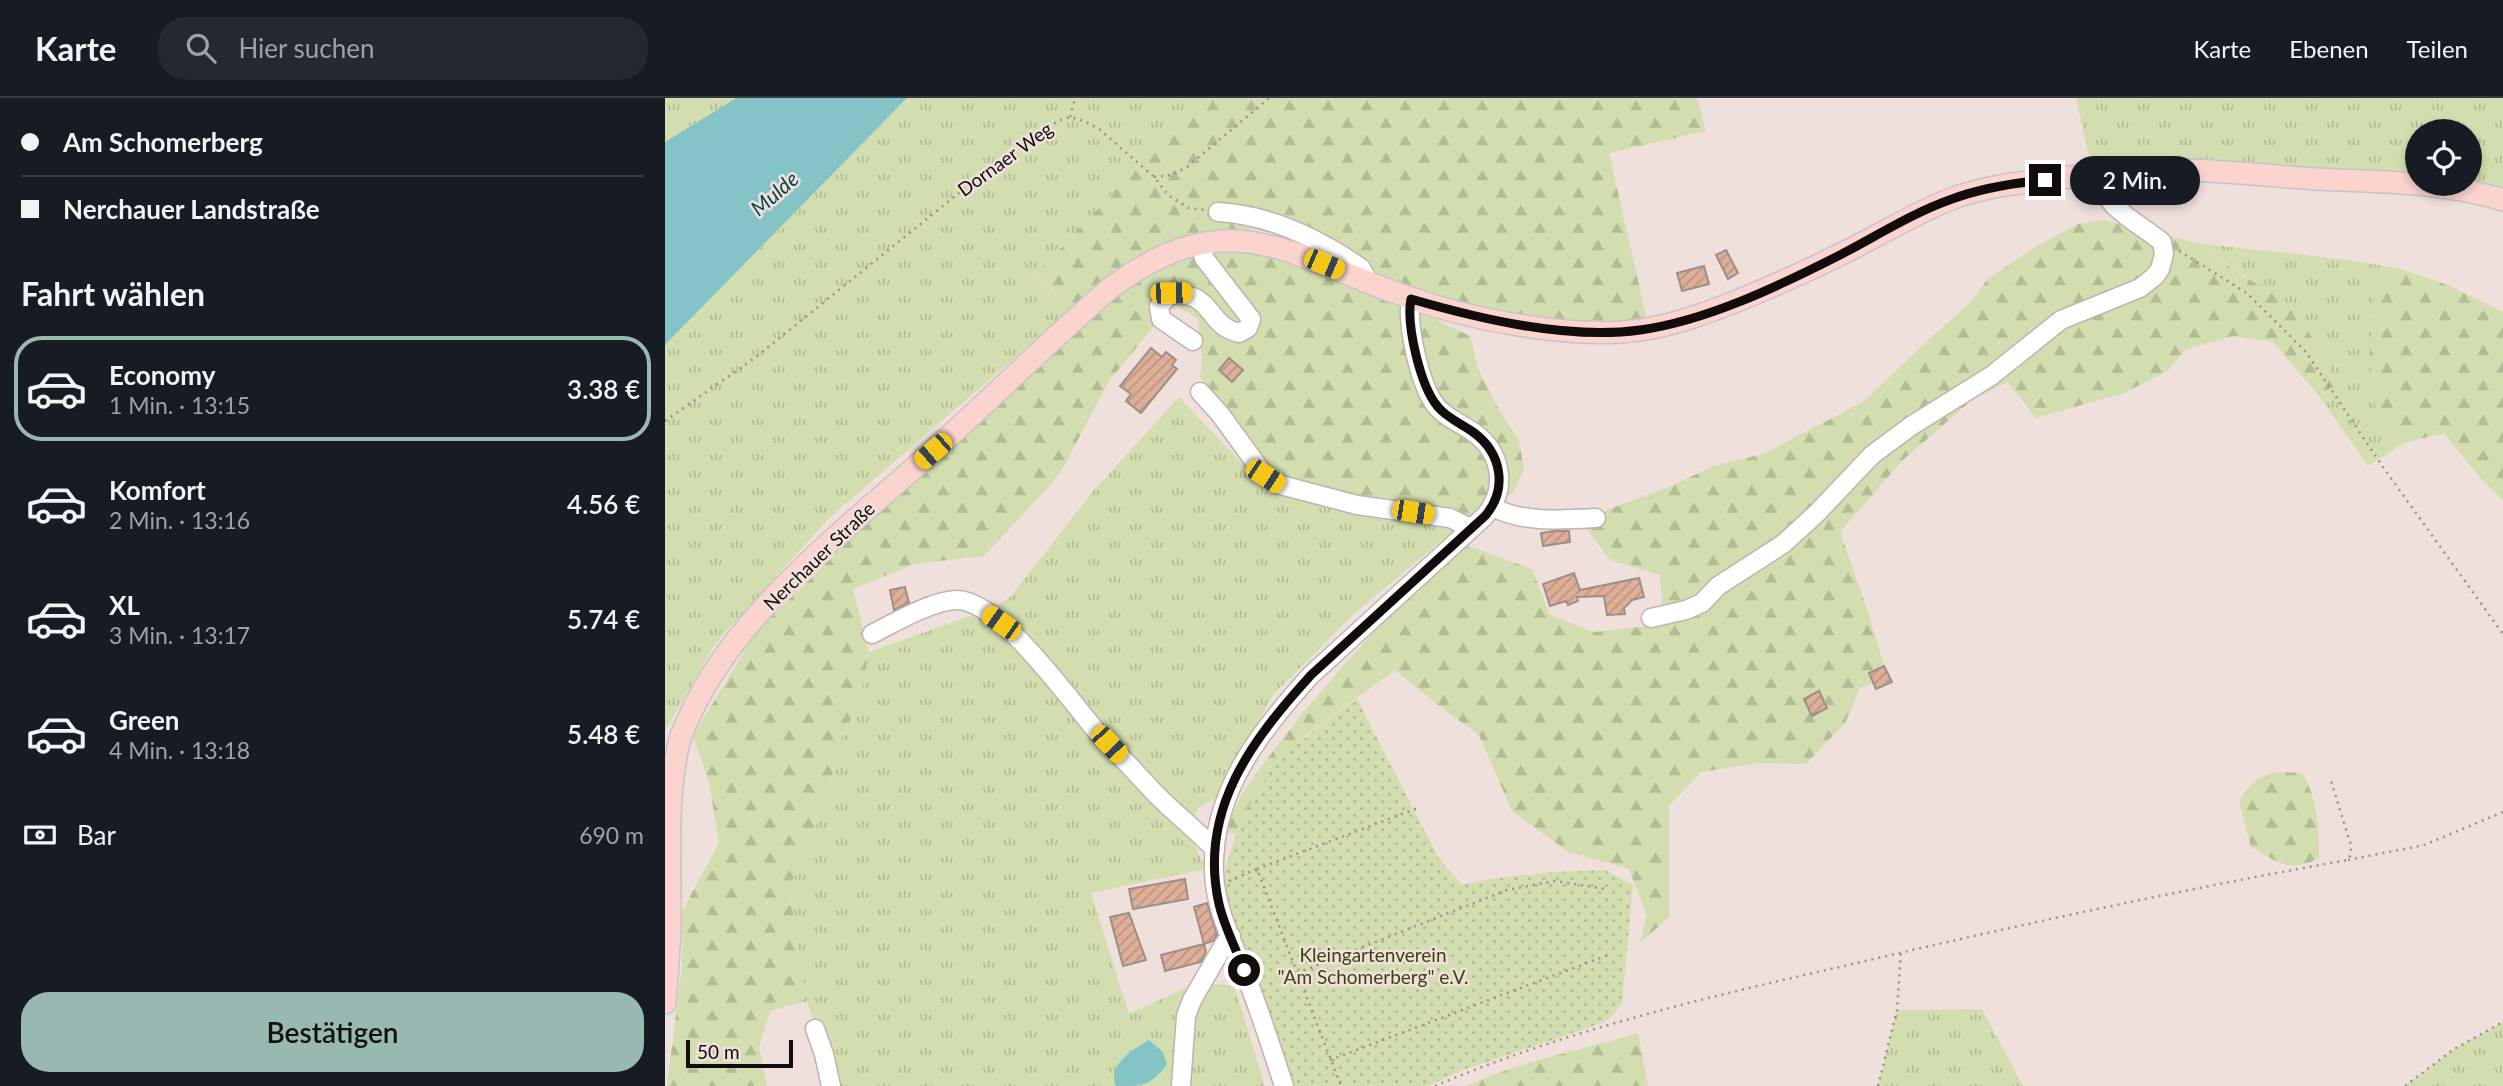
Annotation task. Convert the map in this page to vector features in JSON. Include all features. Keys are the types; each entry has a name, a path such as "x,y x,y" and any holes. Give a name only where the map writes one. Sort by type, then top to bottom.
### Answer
{"main road":[{"name":"Nerchauer Straße","path":"665,1003 670,917 667,843 671,773 684,729 719,665 753,620 844,529 1109,289 1134,270 1168,252 1201,242 1237,240 1272,245 1364,282 1447,309 1538,326 1602,332 1642,330 1711,312 1836,257 1951,199 1999,186 2140,170 2229,172 2419,185 2464,190 2503,200"}],"street":[{"path":"1651,618 1686,610 1702,603 1718,586 1783,544 1817,513 1872,455 1934,411 1991,376 2061,320 2140,288 2155,276 2164,254 2162,242 2116,210 2100,188 2096,174"},
{"path":"1218,212 1240,213 1308,234 1361,268 1365,275 1364,282"},
{"path":"1193,341 1161,319 1159,306 1171,293 1186,293 1201,299 1225,330 1239,333 1248,328 1251,319 1204,258 1201,242"},
{"path":"1284,1086 1262,1017 1220,907 1214,873 1216,833 1227,792 1250,750 1311,675 1493,507 1500,486 1499,471 1493,453 1476,434 1437,407 1419,366 1408,312 1411,299"},
{"path":"1200,392 1220,414 1265,476 1277,484 1357,505 1450,518 1471,528"},
{"path":"1493,507 1520,516 1596,518"},
{"path":"872,634 926,608 955,600 978,608 1001,623 1036,656 1105,740 1173,813 1215,850"},
{"path":"1190,826 1221,815"},
{"path":"1181,1086 1186,1016 1192,1000 1231,936"},
{"path":"815,1029 831,1086"}],"path":[{"path":"1070,117 1075,98"},
{"path":"1154,177 1172,175 1187,167 1269,98"},
{"name":"Dornaer Weg","path":"665,421 756,357 991,167 1058,121 1070,117 1099,129 1154,177 1168,195 1189,208 1218,212"},
{"path":"2162,242 2247,293 2306,352 2385,470 2503,634"},
{"path":"2331,780 2351,845 2348,860"},
{"path":"1216,886 1418,808"},
{"path":"1435,1086 1566,1036 1775,981 2198,887 2424,845 2503,812"},
{"path":"1257,869 1341,1086"},
{"path":"1297,973 1507,890 1555,881 1606,889"},
{"path":"1878,1086 1897,1010 1901,951"},
{"path":"1330,1060 1608,955"},
{"path":"2405,1086 2454,1049 2503,1022"}],"green space":[{"path":"665,98 736,98 665,142"},
{"path":"907,98 1207,98 1200,108 1169,118 1153,150 1036,276 1073,308 829,518 715,644 665,731 665,345"},
{"path":"1207,98 1697,98 1706,131 1609,153 1647,320 1567,322 1489,310 1402,287 1294,239 1248,229 1202,232 1157,246 1117,270 1073,308 1036,275 1153,150 1169,118 1200,108"},
{"path":"2076,98 2503,98 2503,192 2482,187 2482,119 2405,119 2405,178 2091,167"},
{"path":"2103,220 2197,243 2274,295 2294,310 2325,358 2334,386 2319,396 2273,342 2233,336 2186,349 2169,370 2124,393 2036,418 2008,382 1972,400 1902,461 1840,532 1888,678 1860,688 1845,723 1806,764 1758,763 1701,772 1669,806 1669,917 1640,943 1647,915 1629,869 1567,851 1512,811 1479,735 1395,670 1306,735 1263,781 1236,834 1228,832 1234,810 1246,789 1295,723 1457,542 1532,569 1550,615 1594,632 1664,624 1660,575 1610,560 1580,520 1666,488 1714,466 1763,454 1863,402 1970,303 1987,280 2035,247 2078,224"},
{"path":"2197,243 2324,257 2400,269 2376,282 2375,405 2404,443 2368,466 2319,396 2334,386 2325,358 2294,310"},
{"path":"1227,244 1336,271 1470,336 1478,368 1519,441 1524,469 1513,493 1464,519 1404,500 1343,493 1275,474 1200,377 1202,360 1198,319 1173,303 1109,381 1064,466 1052,483 984,556 914,564 853,589 869,652 860,700 839,743 827,799 789,888 807,1001 770,1011 759,1047 767,1086 667,1086 682,966 681,913 719,843 709,782 693,736 756,632 864,526 1134,277"},
{"path":"2400,269 2448,285 2503,312 2503,501 2481,479 2444,433 2404,443 2375,405 2369,357 2376,281"},
{"path":"1179,397 1270,493 1457,528 1354,614 1272,696 1222,794 1198,808 1190,835 1206,869 1091,893 1129,1014 1194,984 1234,985 1265,1086 835,1086 807,1001 789,888 827,799 839,743 860,700 869,652 998,606 1011,596 1094,490"},
{"name":"Kleingartenverein \"Am Schomerberg\" e.V.","path":"1357,699 1438,857 1462,885 1553,872 1605,870 1633,885 1622,1003 1603,1023 1466,1069 1427,1086 1286,1086 1222,885 1238,831 1264,780 1295,746"},
{"path":"2281,772 2302,773 2311,792 2317,814 2319,858 2308,863 2291,866 2283,864 2251,847 2239,801 2256,781 2266,775"},
{"path":"1982,1009 2023,1086 1878,1086 1897,1010"},
{"path":"2503,1022 2503,1086 2405,1086 2454,1049"},
{"path":"1638,1033 1648,1086 1467,1086 1530,1063"}],"water":[{"name":"Mulde","path":"736,98 907,98 665,345 665,142"},
{"path":"1149,1040 1163,1052 1167,1065 1151,1081 1134,1086 1116,1086 1115,1071 1123,1058"}],"building":[{"path":"1726,250 1738,273 1728,279 1716,255"},
{"path":"1704,266 1709,284 1682,291 1677,273"},
{"path":"1151,348 1162,357 1166,352 1176,360 1172,365 1177,369 1141,413 1126,401 1131,394 1120,386"},
{"path":"1229,358 1243,370 1232,382 1219,370"},
{"path":"1569,531 1570,542 1543,546 1541,533"},
{"path":"1574,573 1580,590 1639,578 1644,597 1632,600 1624,608 1625,614 1607,615 1604,596 1577,597 1578,601 1568,605 1566,601 1550,606 1543,584"},
{"path":"905,587 909,603 894,610 890,590"},
{"path":"1884,666 1892,682 1876,689 1869,673"},
{"path":"1819,691 1827,708 1812,716 1804,699"},
{"path":"1185,879 1188,899 1133,909 1129,889"},
{"path":"1207,903 1217,935 1213,941 1204,944 1194,907"},
{"path":"1129,913 1146,960 1123,966 1110,917"},
{"path":"1204,944 1206,952 1201,962 1165,971 1161,955"}],"route":[{"path":"1244,970 1220,907 1214,873 1216,833 1227,792 1250,750 1311,675 1485,516 1493,507 1500,486 1499,471 1493,453 1476,434 1437,407 1419,366 1408,312 1411,299 1447,309 1549,328 1602,332 1642,330 1711,312 1766,289 1951,199 1977,190 2045,180"}]}
